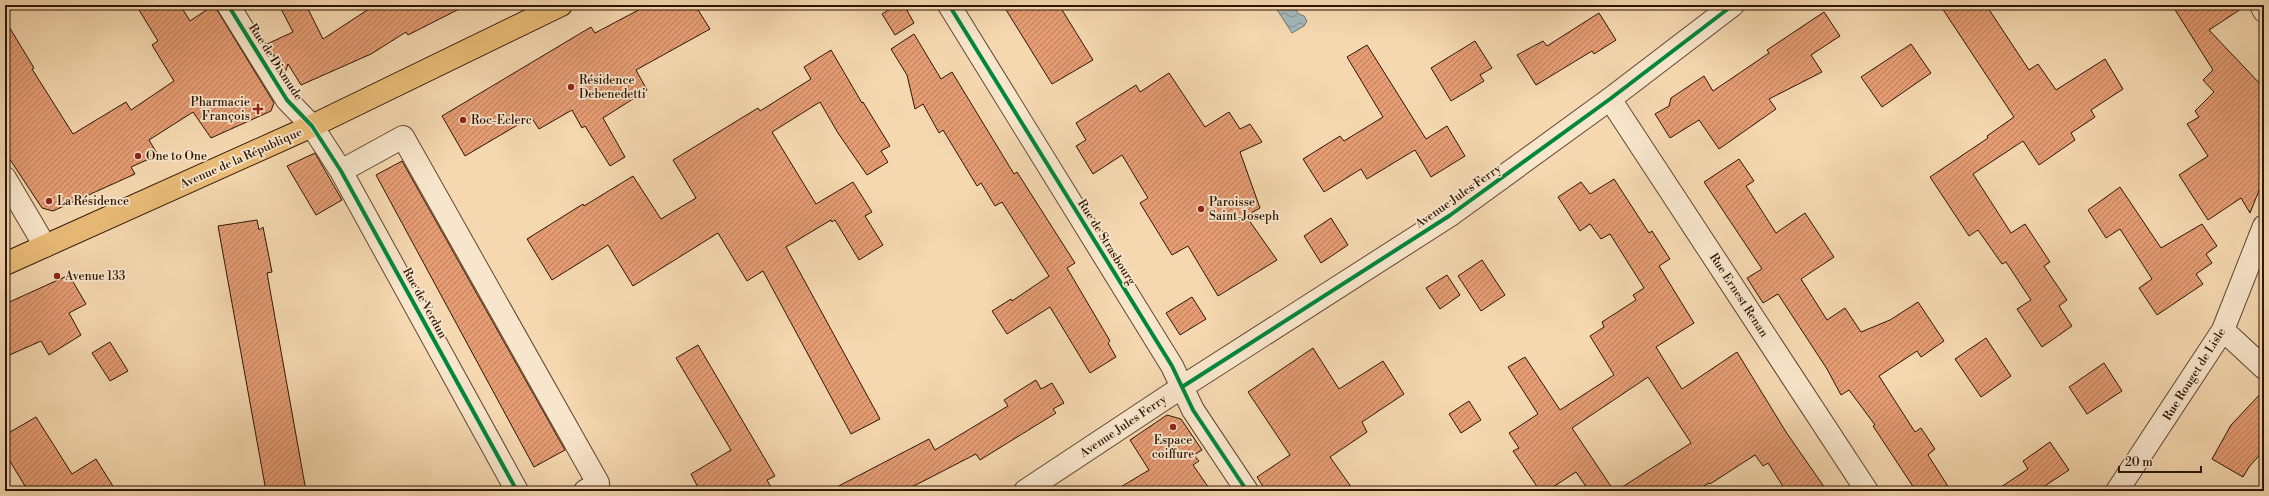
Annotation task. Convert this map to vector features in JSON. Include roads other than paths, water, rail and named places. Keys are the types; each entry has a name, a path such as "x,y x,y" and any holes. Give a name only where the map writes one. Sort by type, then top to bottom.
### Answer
{"main road":[{"name":"Avenue de la République","path":"5,264 312,126 561,5"}],"street":[{"name":"Rue de Dixmude","path":"228,5 287,100 312,126"},
{"name":"Rue de Strasbourg","path":"949,5 1172,366 1193,410 1247,491"},
{"path":"2261,5 2264,10"},
{"name":"Avenue Jules Ferry","path":"1025,491 1182,387 1449,216 1610,99 1729,6"},
{"name":"Rue Ernest Renan","path":"1610,99 1867,491"},
{"name":"Rue de Verdun","path":"312,126 341,171 517,491"},
{"path":"341,171 403,137 598,483 585,491"},
{"path":"5,178 45,246"},
{"name":"Rue Rouget de Lisle","path":"2117,491 2223,330 2264,226"},
{"path":"2223,330 2264,368"}],"water":[{"path":"1274,5 1292,5 1299,14 1304,16 1307,21 1304,26 1292,33"}],"place":[{"name":"Résidence Debenedetti","path":"571,87"},
{"name":"Pharmacie François","path":"258,109"},
{"name":"Roc-Eclerc","path":"463,120"},
{"name":"One to One","path":"138,156"},
{"name":"La Résidence","path":"49,201"},
{"name":"Paroisse Saint-Joseph","path":"1201,209"},
{"name":"Avenue 133","path":"57,276"},
{"name":"Espace coiffure","path":"1173,427"}]}
